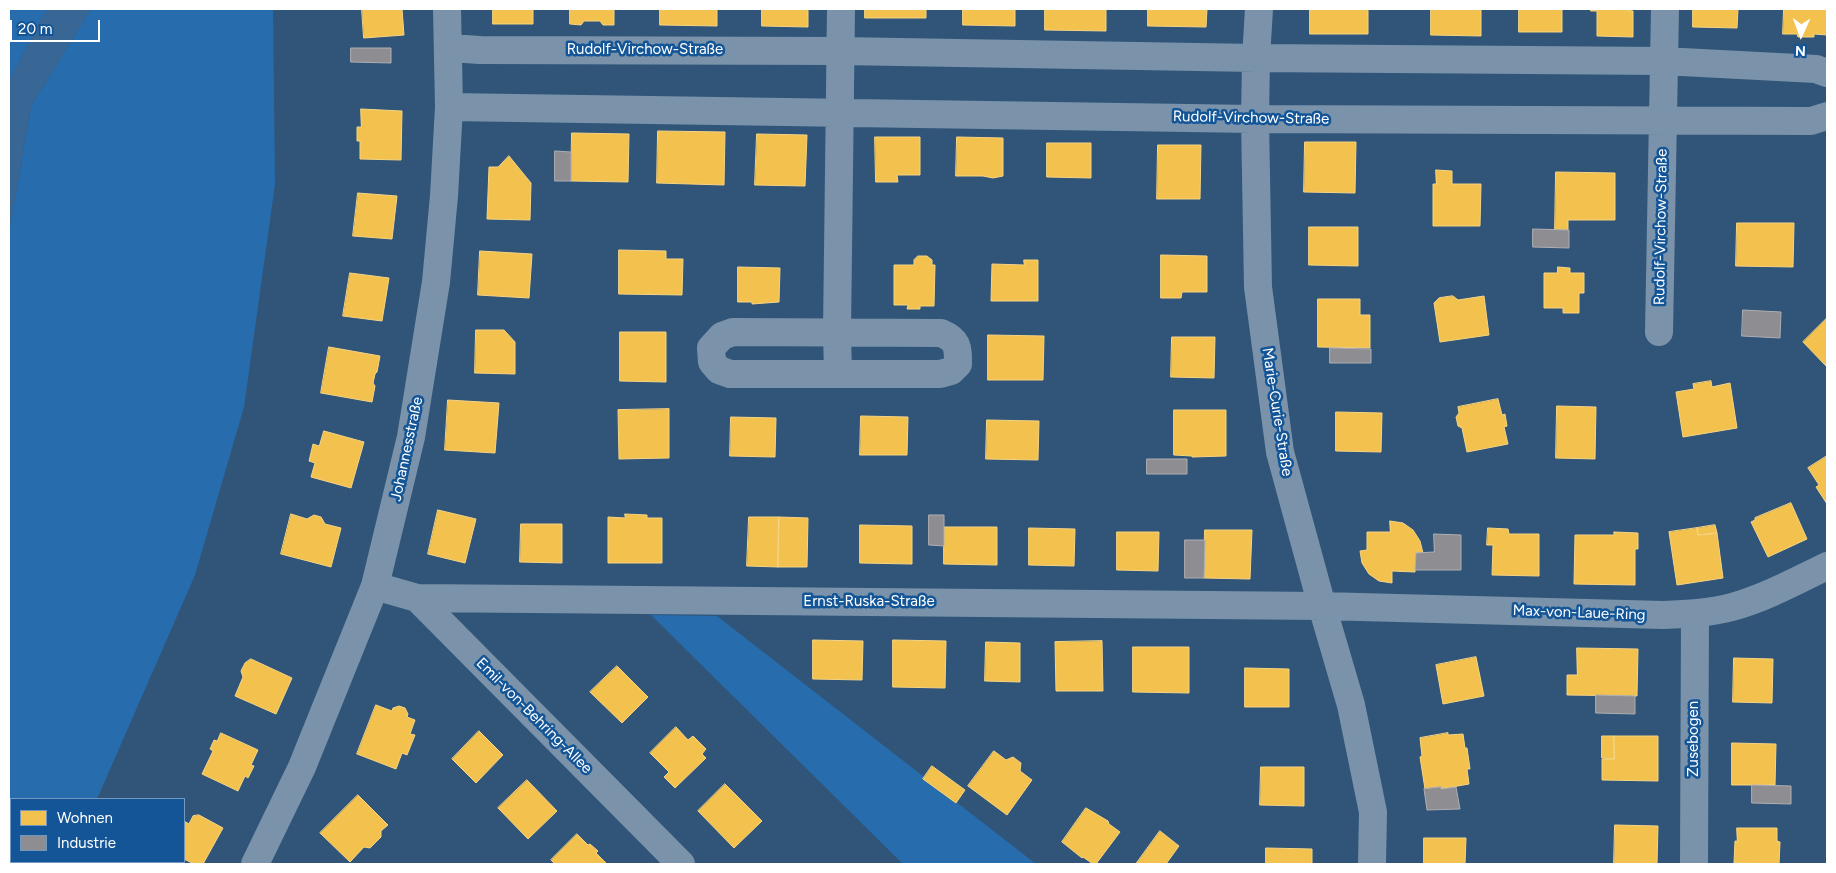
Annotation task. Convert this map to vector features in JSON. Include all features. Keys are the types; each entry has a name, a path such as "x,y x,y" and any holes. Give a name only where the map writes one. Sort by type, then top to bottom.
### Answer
{"street":[{"name":"Johannesstraße","path":"255,864 302,767 375,586 412,437 436,282 444,196 449,107 447,9"},
{"path":"838,374 841,9"},
{"name":"Marie-Curie-Straße","path":"1259,9 1255,119 1260,306 1280,452 1351,705 1373,812 1372,864"},
{"name":"Rudolf-Virchow-Straße","path":"1659,332 1665,9"},
{"name":"Rudolf-Virchow-Straße","path":"449,48 480,50 840,51 1256,58 1663,61 1816,69 1827,73"},
{"name":"Rudolf-Virchow-Straße","path":"449,107 1255,119 1811,121 1827,116"},
{"path":"733,332 837,332 941,333 951,337 958,348 958,364 951,372 940,374 730,374 720,370 712,362 711,348 722,336 733,332"},
{"name":"Max-von-Laue-Ring","path":"1322,606 1663,615 1695,614 1732,607 1776,591 1827,566"},
{"name":"Emil-von-Behring-Allee","path":"375,586 416,598 681,864"},
{"name":"Ernst-Ruska-Straße","path":"416,598 1322,606"},
{"name":"Zusebogen","path":"1694,864 1695,614"}],"shaded area":[{"path":"9,9 47,9 9,81"},
{"path":"47,9 91,9 31,106 9,233 9,81"},
{"path":"91,9 273,9 275,184 244,407 195,575 97,798 10,798 10,863 58,864 9,864 9,233 31,106"},
{"path":"651,615 717,616 1036,864 903,864"}],"building: Wohnen":[{"path":"362,9 402,9 404,35 364,38"},
{"path":"493,9 533,9 533,24 493,24"},
{"path":"570,9 614,9 614,25 603,25 600,21 584,21 581,25 570,24"},
{"path":"660,9 717,9 717,26 660,25"},
{"path":"762,9 808,9 808,27 762,26"},
{"path":"865,9 926,9 926,18 865,18"},
{"path":"963,9 1015,9 1015,26 963,25"},
{"path":"1045,9 1106,9 1106,31 1045,30"},
{"path":"1148,9 1207,9 1206,27 1148,26"},
{"path":"1310,9 1368,9 1368,34 1310,34"},
{"path":"1431,9 1481,9 1481,36 1431,35"},
{"path":"1519,9 1562,9 1562,32 1519,32"},
{"path":"1591,9 1626,9 1633,11 1633,37 1597,36 1597,11 1591,11"},
{"path":"1693,9 1738,9 1737,28 1693,27"},
{"path":"1784,9 1827,9 1827,35 1814,34 1814,37 1798,37 1797,34 1783,34"},
{"path":"361,109 402,111 401,160 360,159 360,141 357,141 357,127 361,127"},
{"path":"658,131 725,132 724,185 657,183"},
{"path":"572,133 629,134 628,182 571,181"},
{"path":"757,134 807,135 805,186 755,185"},
{"path":"875,137 920,137 920,175 897,175 898,182 876,182"},
{"path":"957,137 1003,138 1003,176 993,178 956,176"},
{"path":"1305,142 1356,142 1355,193 1304,192"},
{"path":"1047,143 1091,143 1091,178 1047,177"},
{"path":"1158,145 1201,145 1200,199 1157,199"},
{"path":"509,156 531,183 530,220 487,219 489,167 498,167"},
{"path":"1436,170 1452,171 1452,184 1481,184 1480,226 1433,226 1433,184 1436,184"},
{"path":"1556,172 1615,173 1615,220 1568,220 1568,230 1555,230"},
{"path":"358,193 397,196 392,239 353,236"},
{"path":"1737,223 1794,223 1793,267 1736,266"},
{"path":"1309,227 1358,227 1358,266 1309,265"},
{"path":"619,250 666,251 666,259 683,259 682,295 619,294"},
{"path":"480,251 532,254 529,298 478,295"},
{"path":"1161,255 1207,256 1207,292 1182,292 1181,298 1161,298"},
{"path":"918,256 927,256 932,260 932,265 935,265 934,306 920,306 920,309 907,309 908,305 894,305 894,265 914,265 914,260"},
{"path":"1024,260 1038,260 1038,301 991,301 992,264 1024,265"},
{"path":"738,267 780,268 779,302 752,304 752,302 738,302"},
{"path":"1558,267 1570,268 1570,273 1584,273 1584,293 1579,293 1579,313 1563,313 1563,308 1544,308 1544,273 1557,273"},
{"path":"350,273 389,278 382,321 343,316"},
{"path":"1453,296 1458,300 1484,296 1489,335 1440,342 1434,303 1439,298"},
{"path":"1318,299 1360,299 1360,315 1370,315 1370,348 1318,347"},
{"path":"1827,318 1827,367 1803,342"},
{"path":"476,330 504,330 515,342 515,374 475,373"},
{"path":"620,332 666,332 666,382 620,381"},
{"path":"988,335 1044,336 1043,380 988,380"},
{"path":"1172,337 1215,337 1214,378 1171,377"},
{"path":"329,347 380,356 373,383 375,386 372,402 321,393"},
{"path":"1711,381 1712,387 1730,383 1737,428 1683,437 1676,392 1694,389 1693,384"},
{"path":"1498,399 1502,415 1505,414 1507,426 1504,427 1508,444 1467,452 1462,428 1458,426 1456,417 1459,413 1458,407"},
{"path":"448,400 499,403 495,453 445,450"},
{"path":"1557,406 1596,407 1595,459 1556,458"},
{"path":"669,409 669,458 619,459 618,410"},
{"path":"1174,410 1226,410 1226,456 1192,457 1174,455"},
{"path":"1336,412 1382,413 1381,452 1336,451"},
{"path":"861,416 908,417 907,455 860,455"},
{"path":"731,417 776,418 775,457 730,456"},
{"path":"987,420 1039,421 1038,460 986,459"},
{"path":"324,431 364,442 351,488 311,477 315,463 309,461 313,444 319,446"},
{"path":"1827,456 1827,504 1816,487 1819,485 1808,468"},
{"path":"1791,503 1807,539 1768,557 1751,522 1755,518"},
{"path":"438,510 476,519 465,563 428,554"},
{"path":"291,514 307,519 314,515 321,517 325,524 341,528 331,567 281,554"},
{"path":"625,514 647,515 647,518 662,518 662,563 608,563 608,517 625,518"},
{"path":"749,517 779,517 778,567 747,566"},
{"path":"779,517 808,518 807,567 778,567"},
{"path":"1390,521 1403,523 1413,530 1420,541 1423,553 1416,553 1415,572 1392,571 1392,583 1379,581 1369,574 1362,563 1360,551 1367,550 1367,532 1390,532"},
{"path":"521,524 562,524 562,563 520,562"},
{"path":"860,525 912,526 912,564 860,563"},
{"path":"1715,525 1717,533 1698,535 1697,528"},
{"path":"944,527 997,527 997,565 944,564"},
{"path":"1029,528 1075,529 1074,566 1029,565"},
{"path":"1488,528 1508,529 1509,534 1539,534 1539,576 1492,575 1493,545 1487,545"},
{"path":"1697,528 1698,535 1717,533 1723,578 1677,585 1669,532"},
{"path":"1205,530 1252,530 1250,579 1204,578"},
{"path":"1117,532 1159,532 1158,571 1117,570"},
{"path":"1614,532 1638,533 1638,549 1635,549 1635,585 1574,584 1575,535 1614,535"},
{"path":"813,640 863,641 862,680 813,679"},
{"path":"893,640 946,641 945,688 893,687"},
{"path":"1102,641 1103,691 1056,691 1055,642"},
{"path":"986,642 1020,643 1020,682 985,681"},
{"path":"1133,647 1189,647 1189,693 1133,692"},
{"path":"1577,648 1638,649 1637,696 1567,695 1567,675 1577,675"},
{"path":"1476,657 1484,696 1443,704 1436,665"},
{"path":"1734,658 1773,659 1772,703 1733,702"},
{"path":"251,659 292,678 276,714 235,696 243,677 241,671 245,663"},
{"path":"617,666 648,697 622,723 590,692"},
{"path":"1245,668 1289,669 1289,707 1245,707"},
{"path":"376,705 392,711 393,708 399,706 405,708 408,714 407,717 415,720 410,734 415,735 407,755 402,753 396,769 357,754"},
{"path":"676,727 688,740 693,736 706,749 702,754 706,758 675,788 664,777 669,772 650,753"},
{"path":"479,731 503,755 476,783 452,759"},
{"path":"221,733 258,750 251,765 254,766 248,778 245,776 238,791 202,774 213,751 210,749 214,740 217,741"},
{"path":"1448,733 1448,735 1463,734 1470,769 1467,769 1469,784 1441,789 1441,787 1425,789 1420,757 1422,756 1420,738"},
{"path":"1602,736 1614,736 1614,759 1602,758"},
{"path":"1614,736 1658,736 1658,781 1602,780 1602,759 1614,759"},
{"path":"1732,743 1776,744 1775,785 1732,785"},
{"path":"994,751 1006,760 1013,757 1021,763 1020,771 1032,780 1007,815 968,786"},
{"path":"932,766 965,790 956,803 923,779"},
{"path":"1261,767 1304,767 1304,806 1260,805"},
{"path":"527,780 557,811 528,839 498,808"},
{"path":"725,784 762,821 734,848 698,811"},
{"path":"358,795 388,825 381,831 381,837 370,848 364,847 350,862 320,833"},
{"path":"1086,808 1108,821 1109,824 1120,832 1096,864 1082,858 1062,842"},
{"path":"199,815 223,828 203,864 194,864 185,860 185,822 189,824 193,816"},
{"path":"1615,825 1658,826 1657,864 1614,864"},
{"path":"1737,828 1777,828 1777,841 1780,842 1779,864 1734,863"},
{"path":"1160,831 1179,846 1166,864 1136,864"},
{"path":"577,834 588,845 590,844 598,851 596,853 607,864 555,864 551,860"},
{"path":"1424,838 1466,838 1465,864 1424,864"},
{"path":"1266,848 1312,849 1312,864 1266,864"}],"building: Industrie":[{"path":"351,48 391,48 391,63 351,62"},
{"path":"555,151 571,152 571,181 555,181"},
{"path":"1533,229 1569,230 1569,248 1533,247"},
{"path":"1743,310 1781,312 1780,338 1742,336"},
{"path":"1330,348 1371,349 1371,363 1330,363"},
{"path":"1147,459 1187,459 1187,474 1147,474"},
{"path":"929,515 944,515 944,546 929,545"},
{"path":"1434,534 1461,535 1461,570 1415,570 1416,553 1434,552"},
{"path":"1185,540 1205,540 1204,578 1185,578"},
{"path":"1596,695 1635,696 1635,714 1596,713"},
{"path":"1752,785 1791,786 1791,804 1752,803"},
{"path":"1441,787 1441,789 1456,787 1460,809 1427,810 1424,789"}]}
